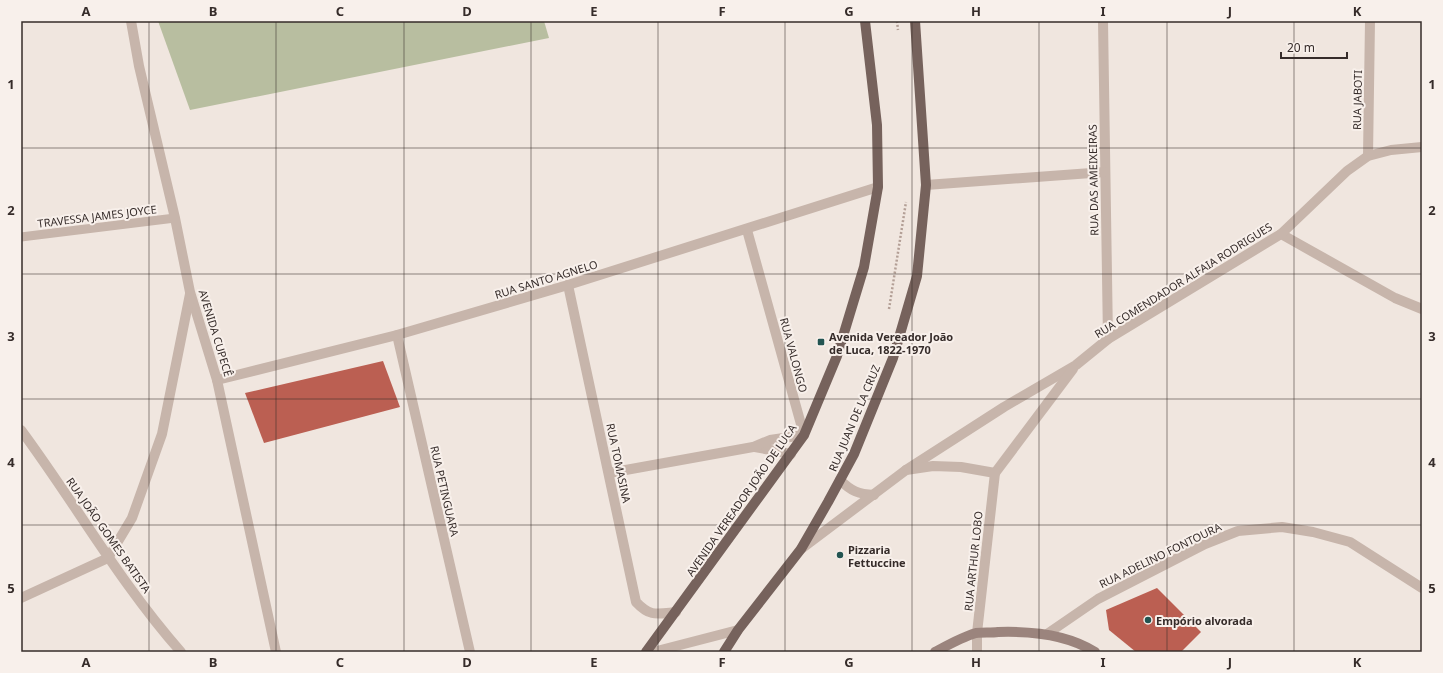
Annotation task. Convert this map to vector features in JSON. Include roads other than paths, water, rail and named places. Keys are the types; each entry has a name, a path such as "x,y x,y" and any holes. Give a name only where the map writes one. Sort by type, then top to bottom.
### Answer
{"main road":[{"name":"AVENIDA VEREADOR JOÃO DE LUCA","path":"646,652 804,435 837,356 864,267 878,187 876,125 864,21"},
{"path":"915,21 926,185"},
{"name":"RUA JUAN DE LA CRUZ","path":"724,652 738,630 801,549 854,454 893,358 917,276 926,185"},
{"path":"935,652 952,642 977,633 1013,632 1047,634 1072,641 1095,652"}],"street":[{"name":"AVENIDA CUPECÊ","path":"131,21 139,66 175,218 190,292 217,380 276,652"},
{"name":"RUA DAS AMEIXEIRAS","path":"1103,21 1108,339"},
{"name":"RUA JABOTI","path":"1368,156 1370,21"},
{"name":"RUA COMENDADOR ALFAIA RODRIGUES","path":"801,549 906,470 1004,407 1076,365 1108,339 1281,234 1347,171 1368,156 1391,150 1417,146 1422,147"},
{"path":"926,185 1105,172"},
{"name":"RUA SANTO AGNELO","path":"217,380 397,334 568,285 747,230 878,187"},
{"name":"RUA VALONGO","path":"747,230 804,435"},
{"path":"1281,234 1395,298 1422,309"},
{"name":"RUA TOMASINA","path":"568,285 636,602 644,611 656,615 676,612"},
{"path":"21,598 51,586 108,558 132,518 162,434 190,292"},
{"name":"RUA PETINGUARA","path":"397,334 470,652"},
{"name":"RUA COMENDADOR ALFAIA RODRIGUES","path":"906,470 934,466 961,467 995,473 1076,365"},
{"name":"RUA JOÃO GOMES BATISTA","path":"21,430 47,465 108,558 181,652"},
{"path":"609,473 753,447 770,440 804,435"},
{"path":"753,447 791,454"},
{"name":"RUA ARTHUR LOBO","path":"977,652 977,633 995,473"},
{"path":"840,480 849,489 859,494 874,495"},
{"name":"RUA ADELINO FONTOURA","path":"1047,634 1098,599 1205,544 1238,531 1282,527 1313,532 1350,542 1422,588"},
{"path":"653,652 738,630"}],"lane":[{"name":"TRAVESSA JAMES JOYCE","path":"21,237 175,218"}],"place":[{"name":"Avenida Vereador João de Luca, 1822-1970","path":"821,342"},
{"name":"Pizzaria Fettuccine","path":"840,555"},
{"name":"Empório alvorada","path":"1148,620"}]}
